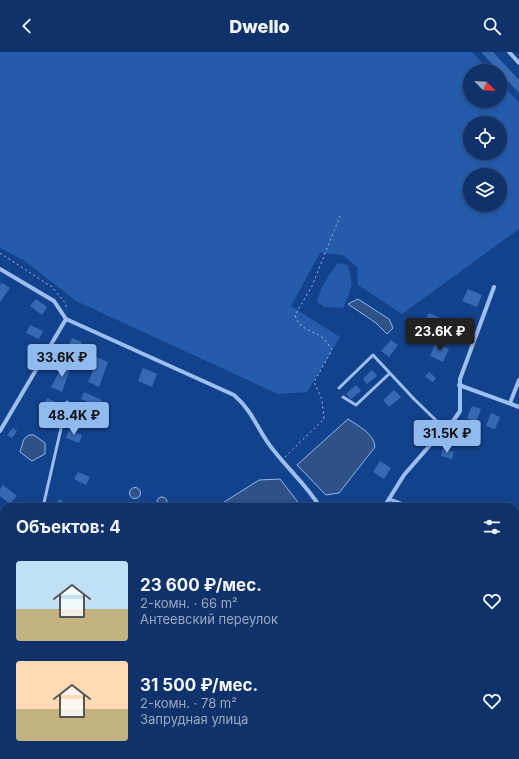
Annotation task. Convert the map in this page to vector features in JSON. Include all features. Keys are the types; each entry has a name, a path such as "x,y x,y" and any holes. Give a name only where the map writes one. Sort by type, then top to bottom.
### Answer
{"street":[{"path":"509,52 519,63"},
{"path":"0,269 54,301 66,319 234,395 246,406 274,451 310,491 318,503"},
{"path":"386,503 404,474 446,430 460,411 459,385 494,287"},
{"path":"0,431 66,319"},
{"path":"510,403 519,380"},
{"path":"459,385 519,407"}],"lane":[{"path":"339,388 373,355 446,430"},
{"path":"343,397 356,405 390,373"},
{"path":"45,503 66,402"},
{"path":"389,499 400,503"}],"path":[{"path":"282,460 324,419 322,400 314,382 332,350 324,338 304,329 297,322 294,315 312,286 340,216"},
{"path":"0,253 52,287 66,304 66,319"}],"shaded area":[{"path":"0,52 472,52 483,64 463,64 463,108 507,108 507,90 519,103 519,229 402,314 358,285 357,267 343,255 320,253 291,306 340,337 307,392 278,394 76,301 25,261 0,248"},
{"path":"338,263 347,265 351,277 350,292 343,308 325,307 317,302 325,281"},
{"path":"358,299 389,319 393,328 387,334 376,323 348,304"},
{"path":"348,419 369,434 375,447 339,493 326,495 297,465"},
{"path":"29,435 34,435 45,443 45,454 32,461 20,452 24,439"},
{"path":"280,479 299,503 223,503 259,480"},
{"path":"133,488 137,488 139,489 139,497 133,498 130,495 130,491"},
{"path":"160,497 164,497 167,500 167,503 157,503 158,498"}],"building":[{"path":"481,52 493,52 504,64 492,64"},
{"path":"507,67 519,80 519,93 507,80"},
{"path":"2,283 10,288 0,302 0,285"},
{"path":"468,289 482,295 477,307 462,301"},
{"path":"36,299 47,307 42,315 30,306"},
{"path":"429,313 443,319 438,329 424,322"},
{"path":"463,317 473,322 471,327 460,322"},
{"path":"30,325 43,331 39,339 26,333"},
{"path":"72,338 82,342 78,351 68,347"},
{"path":"391,340 398,345 389,357 381,351"},
{"path":"436,343 449,349 443,362 430,356"},
{"path":"97,357 108,362 99,387 88,382 96,364 94,363"},
{"path":"64,363 71,366 62,392 51,387"},
{"path":"143,368 157,374 152,387 138,381"},
{"path":"372,370 377,376 367,384 363,379"},
{"path":"429,372 436,378 433,382 425,377"},
{"path":"356,385 361,391 351,399 346,394"},
{"path":"394,390 401,397 389,407 383,400"},
{"path":"84,392 102,400 99,407 81,399"},
{"path":"47,398 56,402 52,410 43,406"},
{"path":"472,406 481,409 476,422 467,418"},
{"path":"491,413 500,417 495,429 486,426"},
{"path":"13,428 17,431 12,438 7,435"},
{"path":"452,428 456,428 458,429 458,437 452,438 449,435 449,431"},
{"path":"69,430 82,435 79,443 66,438"},
{"path":"443,448 454,452 452,459 441,456"},
{"path":"380,461 391,468 384,479 373,472"},
{"path":"78,472 90,477 86,485 74,479"},
{"path":"3,485 17,496 11,503 9,503 0,496 0,489"},
{"path":"59,499 66,503 57,503"}]}
